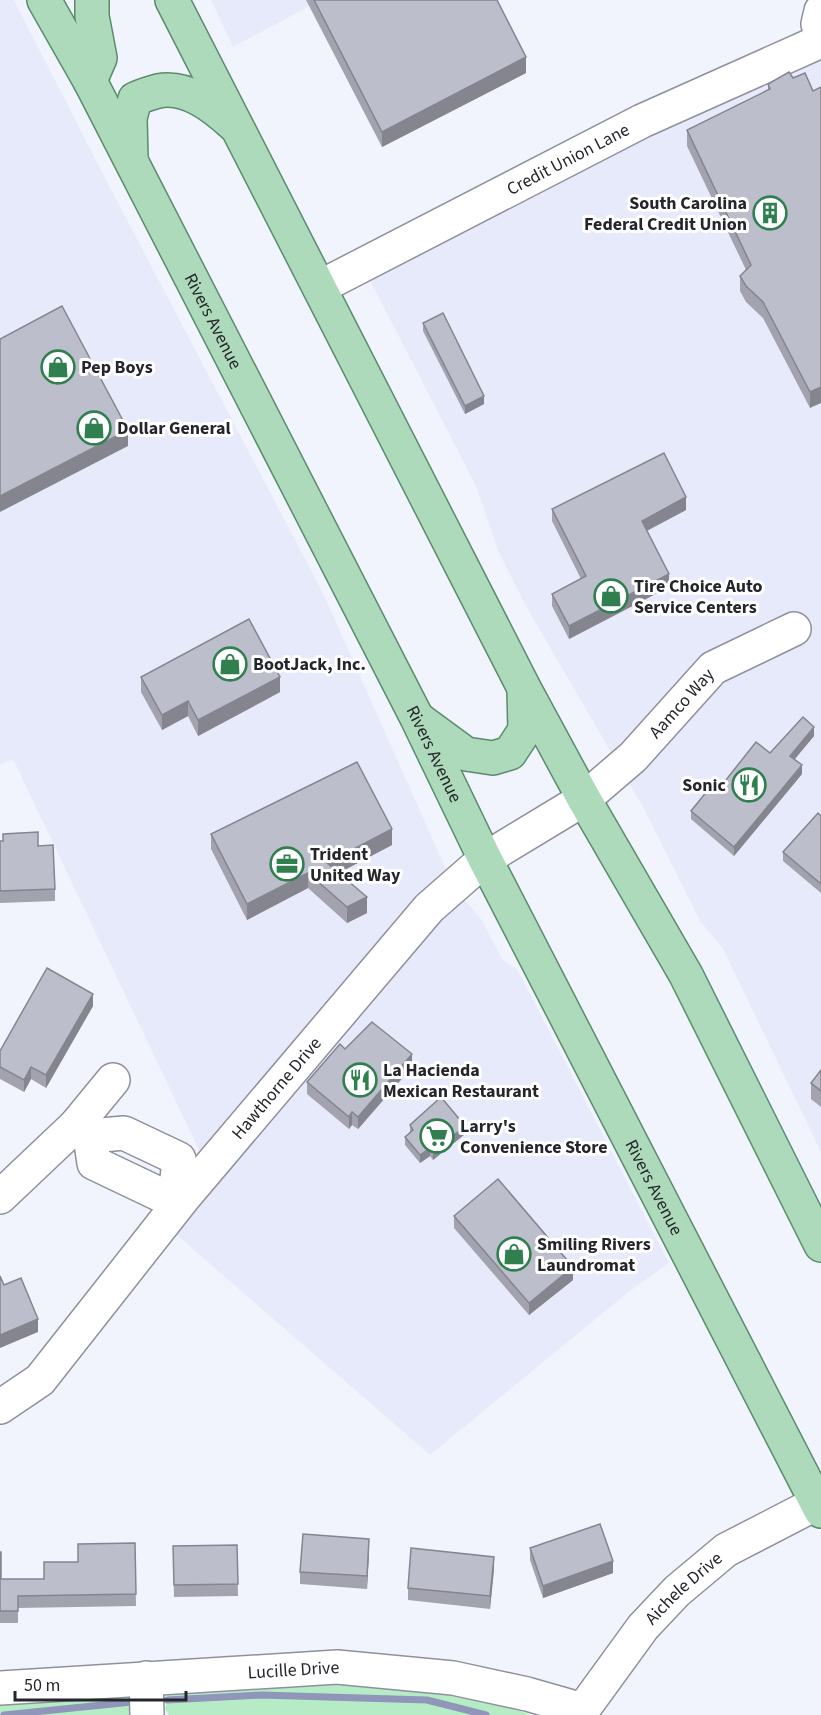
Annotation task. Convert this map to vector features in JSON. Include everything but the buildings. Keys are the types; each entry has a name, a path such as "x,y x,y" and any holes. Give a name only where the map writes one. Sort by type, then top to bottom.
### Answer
{"main road":[{"name":"Rivers Avenue","path":"44,0 90,81 417,718 485,860 820,1505"},
{"path":"90,81 100,58 92,16 92,0"},
{"path":"172,0 524,688 584,799 686,975 821,1245"},
{"path":"131,162 130,118 135,99 160,90 184,92 212,106 240,130"},
{"path":"417,718 466,754 493,758 510,753 525,730 524,688"}],"street":[{"path":"821,11 818,24 821,34"},
{"name":"Credit Union Lane","path":"320,287 642,121 821,41"},
{"name":"Aamco Way","path":"584,799 633,757 713,668 794,629"},
{"name":"Hawthorne Drive","path":"0,1407 40,1380 180,1193 429,908 485,860 584,799"},
{"path":"0,1197 83,1131 113,1080"},
{"path":"83,1131 124,1133 179,1159 180,1193"},
{"name":"Aichele Drive","path":"581,1713 642,1627 677,1591 726,1550 820,1505"},
{"name":"Lucille Drive","path":"0,1688 337,1667 453,1678 527,1694 581,1713"},
{"path":"146,1678 147,1715"}],"shaded area":[{"path":"0,0 14,0 323,593 454,887 481,919 503,960 517,969 669,1263 626,1294 430,1455 164,1224 208,1169 13,759 0,765"},
{"path":"211,0 321,0 233,47"},
{"path":"821,58 821,1152 723,949 700,921 644,809 527,608 499,553 476,486 362,265"}],"green space":[{"path":"355,1678 496,1700 530,1715 169,1715 165,1709 169,1693"},
{"path":"129,1688 142,1715 0,1715 0,1701"}],"waterway":[{"path":"167,1700 261,1695 427,1700 486,1715"},
{"path":"4,1715 132,1702"}],"place":[{"name":"South Carolina Federal Credit Union","path":"770,213"},
{"name":"Pep Boys","path":"58,367"},
{"name":"Dollar General","path":"94,428"},
{"name":"Tire Choice Auto Service Centers","path":"611,596"},
{"name":"BootJack, Inc.","path":"230,664"},
{"name":"Sonic","path":"749,785"},
{"name":"Trident United Way","path":"287,864"},
{"name":"La Hacienda Mexican Restaurant","path":"360,1080"},
{"name":"Larry's Convenience Store","path":"437,1136"},
{"name":"Smiling Rivers Laundromat","path":"514,1254"}]}
